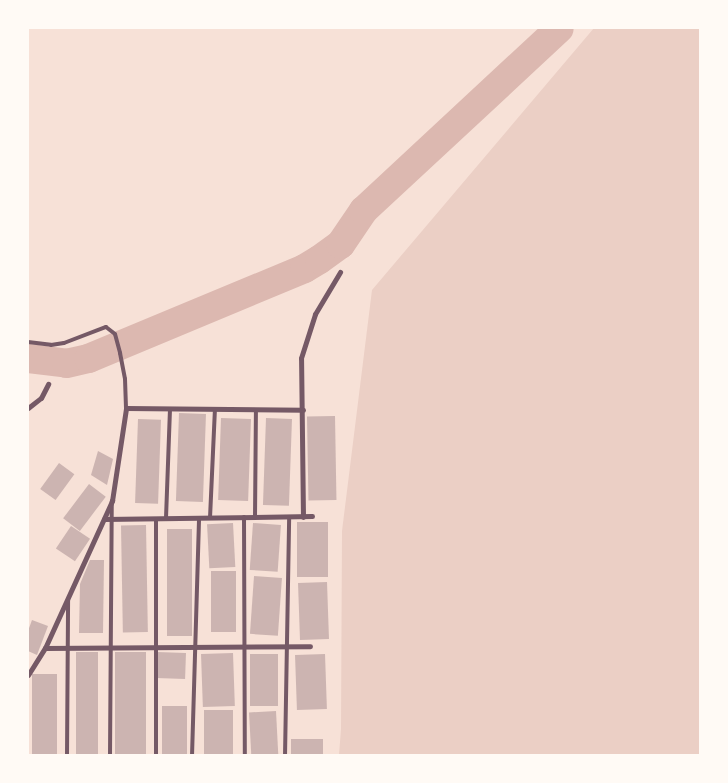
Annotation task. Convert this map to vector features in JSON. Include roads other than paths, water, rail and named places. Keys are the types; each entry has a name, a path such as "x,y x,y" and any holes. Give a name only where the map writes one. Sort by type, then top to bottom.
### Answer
{"street":[{"path":"303,516 301,358 315,314 340,272"},
{"path":"28,408 41,398 48,384"},
{"path":"28,675 45,648 112,501 126,408 303,410"},
{"path":"104,519 312,516"},
{"path":"45,648 310,646"}],"lane":[{"path":"28,342 51,345 64,343 106,327 115,334 120,353 125,379 126,408"},
{"path":"166,518 170,409"},
{"path":"210,518 215,409"},
{"path":"255,517 256,410"},
{"path":"110,756 112,501"},
{"path":"244,517 245,756"},
{"path":"284,756 289,517"},
{"path":"192,756 199,518"},
{"path":"156,519 156,756"},
{"path":"67,756 68,598"}],"waterway":[{"path":"28,358 66,363 88,358 304,268 319,259 340,244 363,210 559,28"}]}
